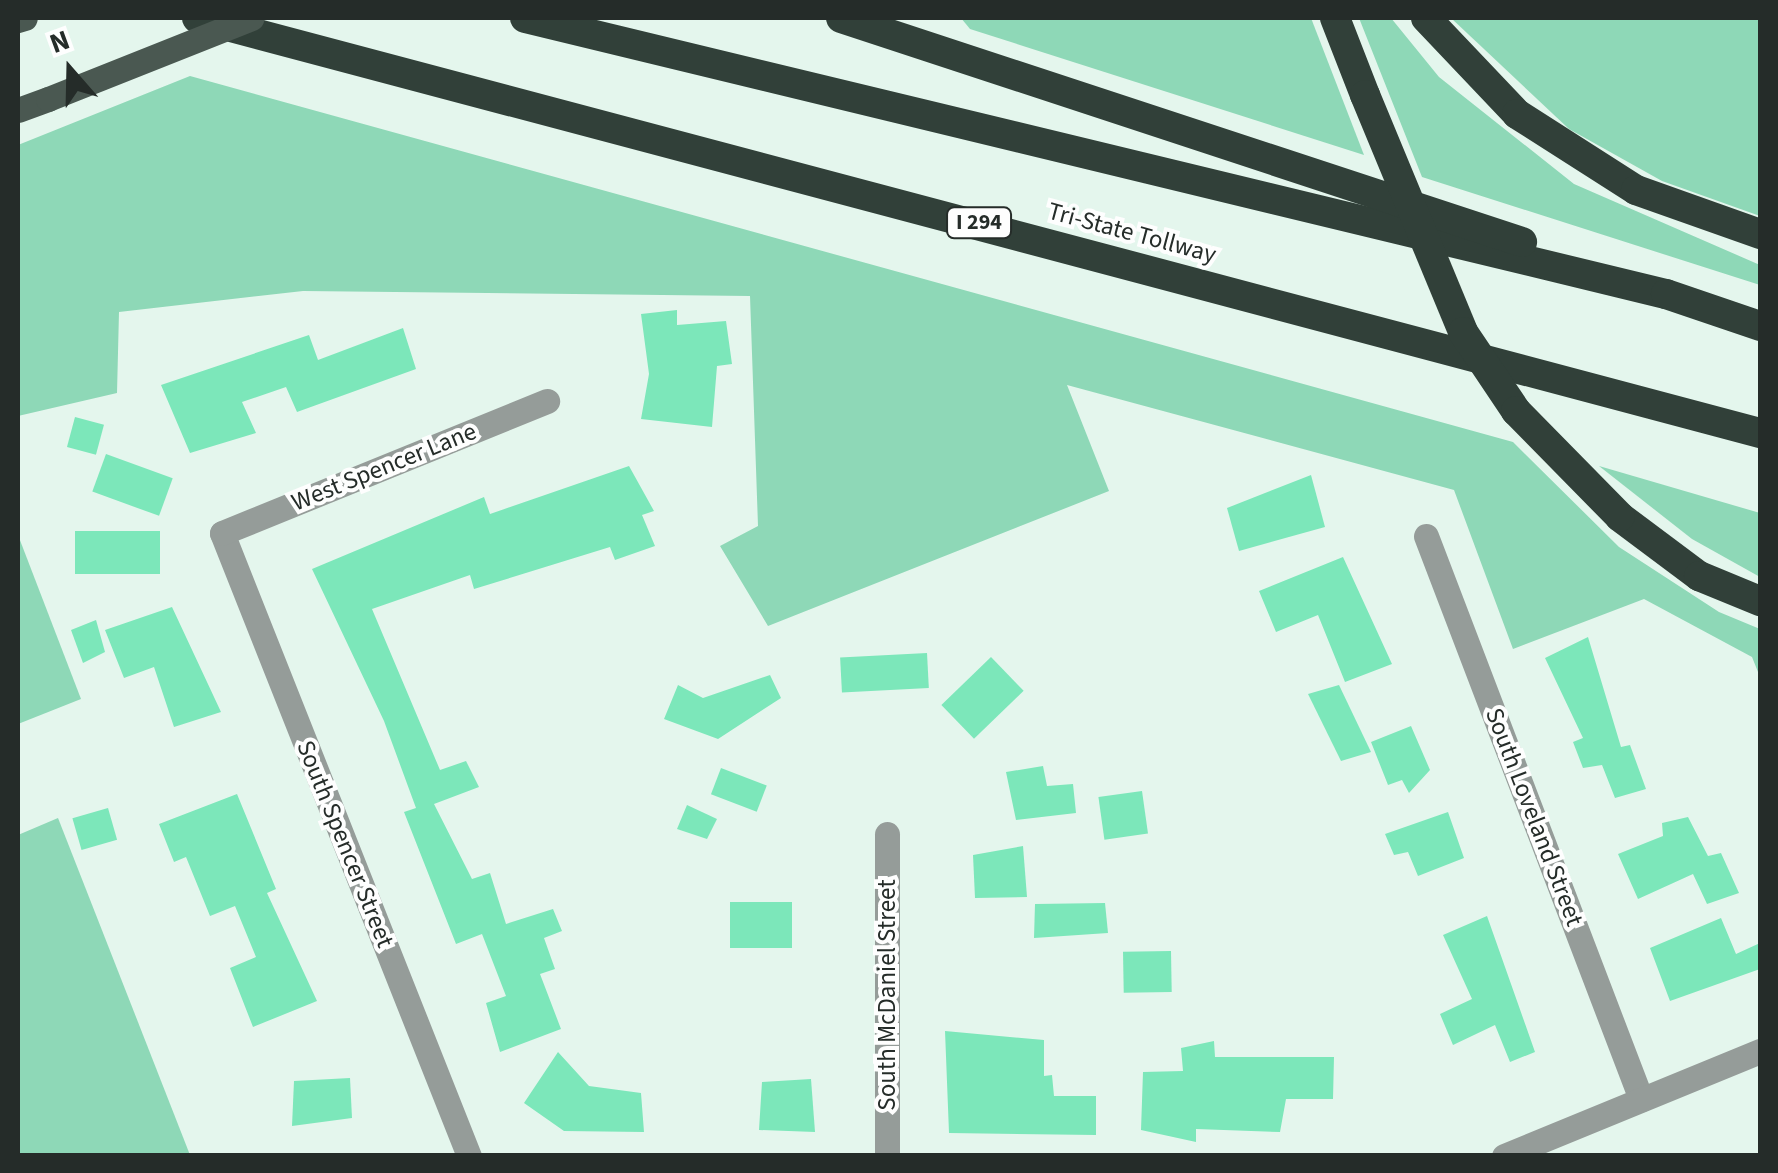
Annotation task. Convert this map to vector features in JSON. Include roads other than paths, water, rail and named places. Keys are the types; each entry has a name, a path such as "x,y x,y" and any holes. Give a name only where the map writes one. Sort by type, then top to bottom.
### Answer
{"highway":[{"name":"Tri-State Tollway","path":"197,18 1760,433"},
{"path":"525,18 1666,294"},
{"path":"840,18 1760,326"},
{"path":"1335,18 1463,332 1516,411 1620,517 1700,576 1760,601"},
{"path":"1426,18 1518,114 1636,190 1760,234"}],"main road":[{"path":"18,20 24,18"},
{"path":"18,110 252,18"}],"street":[{"name":"West Spencer Lane","path":"222,533 547,402"},
{"name":"South Spencer Street","path":"222,533 469,1156"},
{"name":"South Loveland Street","path":"1426,536 1641,1099"},
{"name":"South McDaniel Street","path":"887,834 888,1156"},
{"path":"1504,1156 1544,1148 1641,1099 1760,1052"}]}
